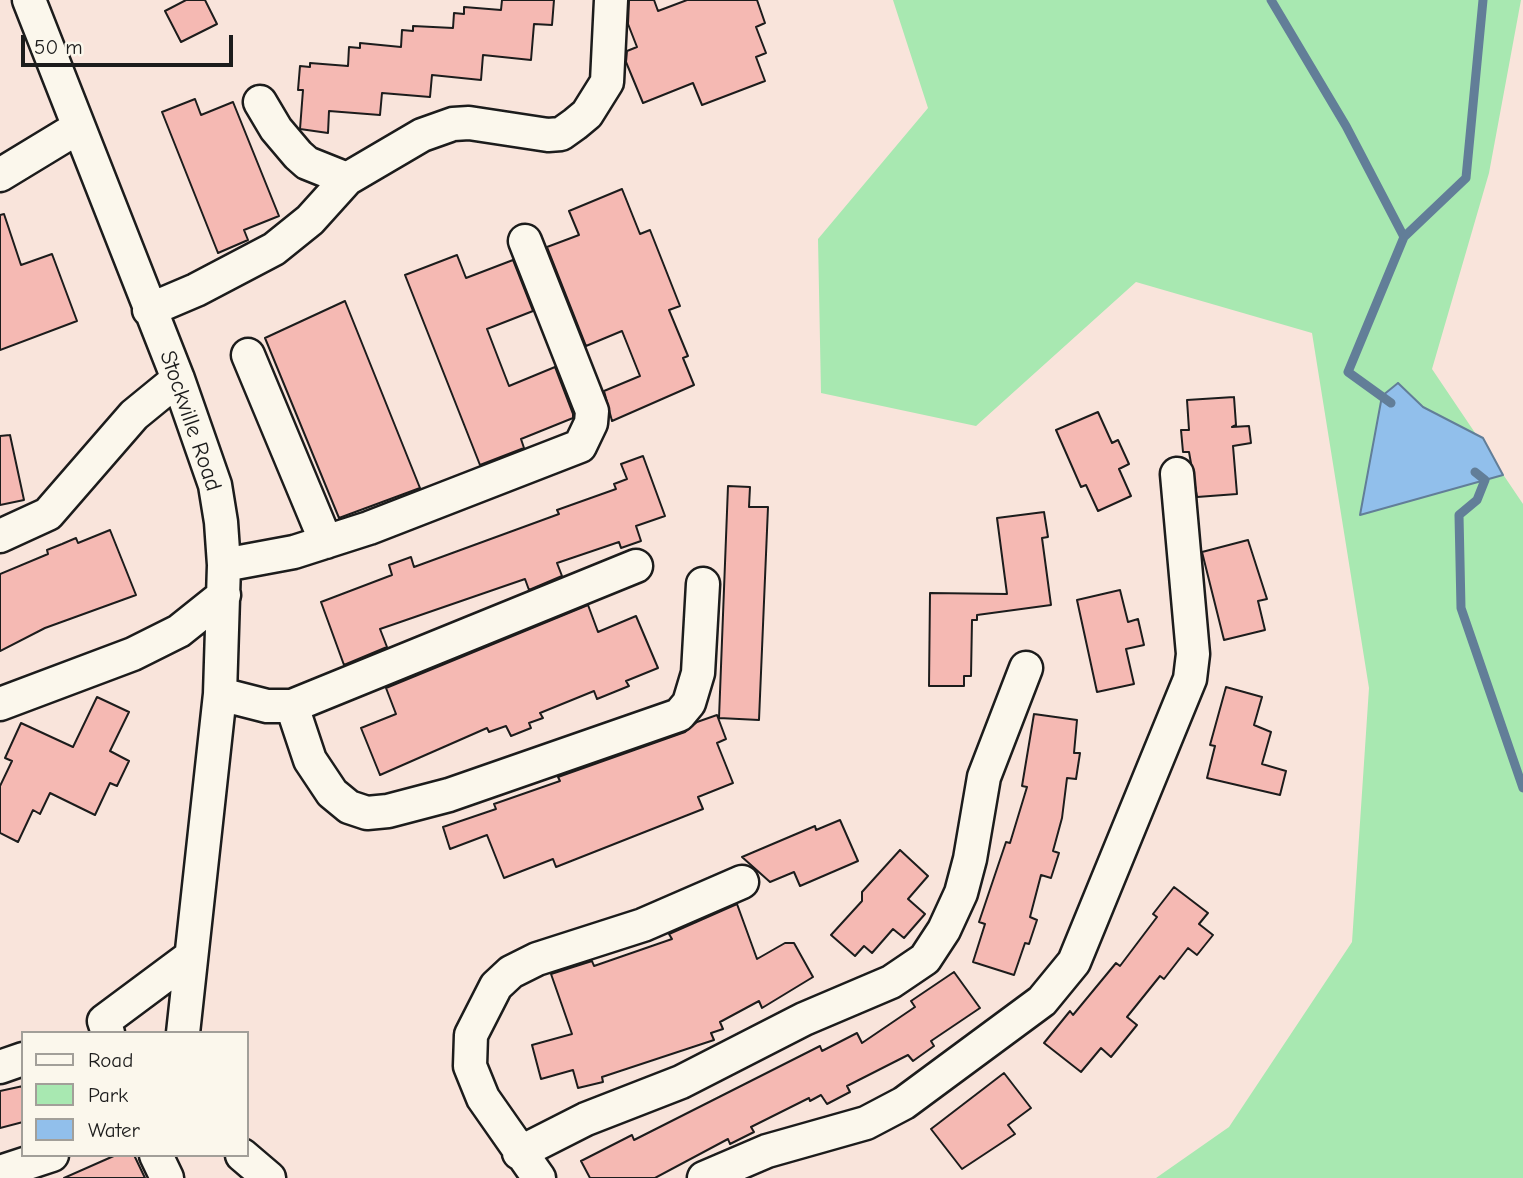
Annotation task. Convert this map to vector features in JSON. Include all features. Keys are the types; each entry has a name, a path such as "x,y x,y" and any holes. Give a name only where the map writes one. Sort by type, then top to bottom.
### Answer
{"street":[{"name":"Stockville Road","path":"29,0 178,379 215,485 224,580 220,694 183,1031"},
{"path":"149,310 196,290 274,249 310,220 347,179 408,143 453,124 483,124 548,135 561,134 587,114 607,82 611,0"},
{"path":"260,102 276,130 298,155 347,179"},
{"path":"0,176 79,127"},
{"path":"0,704 133,653 179,631 224,580 580,446 591,423 592,411 525,241"},
{"path":"248,355 326,542"},
{"path":"0,536 48,514 134,415 178,379"},
{"path":"704,1178 767,1151 866,1124 904,1103 1042,1001 1073,962 1190,679 1193,654 1177,474"},
{"path":"220,694 267,706 292,706 636,566"},
{"path":"292,706 310,760 332,793 349,807 367,813 388,811 449,795 679,715 688,703 698,673 703,584"},
{"path":"519,1153 586,1119 681,1082 804,1019 891,982 925,959 944,930 961,893 970,859 984,777 1026,668"},
{"path":"538,1178 483,1098 470,1066 471,1035 496,986 511,972 537,959 643,925 742,882"},
{"path":"97,1029 190,957"},
{"path":"0,1068 21,1060"},
{"path":"0,1172 46,1157"},
{"path":"157,1157 167,1178"},
{"path":"244,1157 269,1178"}],"green space":[{"path":"893,0 1521,0 1489,173 1432,369 1523,504 1523,1178 1156,1178 1229,1127 1352,942 1369,688 1312,333 1136,282 976,426 821,393 818,239 928,108"}],"water":[{"path":"1398,383 1423,407 1483,438 1503,475 1360,515 1382,396"}],"building":[{"path":"186,0 205,0 217,24 181,42 165,11"},
{"path":"502,0 554,0 552,25 534,24 531,60 483,55 481,80 432,75 430,97 382,93 380,115 329,111 328,133 300,129 303,90 298,90 300,66 310,67 310,63 348,66 349,47 360,48 360,43 401,47 402,30 413,31 413,26 453,28 454,13 464,14 464,7 501,10"},
{"path":"629,0 654,0 658,11 687,0 757,0 765,23 756,27 766,53 756,57 765,81 702,105 693,83 643,103 626,62 627,51 637,47 628,24"},
{"path":"195,99 201,115 233,102 279,216 244,230 248,240 218,253 162,112"},
{"path":"622,189 640,234 650,230 680,306 669,310 688,356 683,358 694,385 612,421 604,391 640,376 622,331 586,346 547,247 579,235 569,211"},
{"path":"4,214 21,265 52,254 77,321 0,350 0,215"},
{"path":"457,255 466,278 513,260 533,311 487,329 509,386 555,367 573,414 573,418 521,439 524,448 480,465 405,275"},
{"path":"345,301 420,488 339,518 265,338"},
{"path":"1234,397 1236,425 1232,427 1249,426 1251,443 1233,446 1237,494 1197,497 1189,452 1183,452 1181,430 1189,430 1187,400"},
{"path":"1098,412 1112,443 1118,440 1129,464 1119,469 1131,496 1098,511 1086,485 1081,487 1056,430"},
{"path":"10,435 24,500 0,505 0,436"},
{"path":"643,456 665,516 636,526 641,541 621,548 619,542 557,563 562,576 529,590 525,579 380,629 387,647 344,665 321,602 392,575 389,565 411,557 414,567 559,514 557,510 616,489 614,484 627,479 621,464"},
{"path":"728,486 750,487 749,507 768,507 759,720 719,718"},
{"path":"1044,512 1048,537 1042,538 1051,605 977,615 977,620 972,620 971,676 964,676 964,686 929,686 930,593 1007,594 997,518"},
{"path":"110,530 136,595 45,628 0,651 0,574 48,554 47,550 76,538 78,543"},
{"path":"1248,540 1267,599 1258,601 1265,630 1224,640 1202,552"},
{"path":"1120,590 1128,622 1138,619 1144,645 1126,649 1134,684 1097,692 1077,600"},
{"path":"588,605 598,632 636,616 658,668 626,681 629,686 597,699 594,691 540,713 543,718 529,723 531,728 511,736 506,726 489,732 487,728 380,775 361,728 396,714 386,688"},
{"path":"1226,687 1262,697 1254,725 1271,732 1262,764 1286,771 1280,795 1207,778 1215,746 1210,745"},
{"path":"97,697 129,712 110,751 129,761 117,786 110,783 95,815 50,793 40,814 33,810 18,842 0,833 0,786 12,761 5,758 21,723 73,747"},
{"path":"1034,714 1077,720 1074,753 1080,753 1076,779 1067,778 1062,818 1053,851 1059,853 1051,878 1041,875 1030,917 1037,920 1029,944 1025,943 1014,975 973,962 985,924 979,922 1006,842 1010,843 1027,787 1022,786"},
{"path":"717,715 726,739 717,743 733,783 698,797 703,809 556,867 553,859 504,878 487,835 450,849 443,827 496,809 494,804 560,781 558,777 685,732 697,722"},
{"path":"840,820 858,861 800,886 794,872 770,882 742,857 815,826 816,830"},
{"path":"900,850 928,876 908,899 925,914 904,938 893,929 872,953 864,946 855,956 831,935 862,901 862,892"},
{"path":"1174,887 1208,913 1199,924 1213,935 1197,955 1188,948 1164,979 1160,976 1127,1017 1137,1025 1111,1057 1101,1048 1081,1072 1044,1043 1070,1011 1073,1015 1116,963 1120,966 1157,917 1153,914"},
{"path":"737,904 757,959 785,943 794,943 813,977 762,1008 759,1001 720,1022 723,1029 711,1033 714,1040 602,1077 603,1082 578,1088 573,1070 541,1079 532,1045 572,1034 551,974 592,961 594,966 672,939 669,934"},
{"path":"954,972 980,1008 931,1041 934,1046 913,1061 908,1055 847,1086 850,1092 827,1104 821,1095 810,1101 809,1098 751,1127 754,1132 730,1144 728,1139 655,1178 590,1178 581,1161 632,1135 634,1140 820,1046 822,1051 857,1033 862,1043 915,1007 911,1001"},
{"path":"1004,1073 1031,1108 1008,1125 1015,1134 962,1169 931,1129"},
{"path":"21,1086 21,1123 0,1128 0,1091"},
{"path":"111,1157 135,1157 145,1178 64,1178"}],"waterway":[{"path":"1271,0 1346,126 1404,237"},
{"path":"1391,403 1348,372 1404,237 1466,178 1483,0"},
{"path":"1475,472 1485,480 1477,500 1459,515 1461,608 1523,788"}]}
